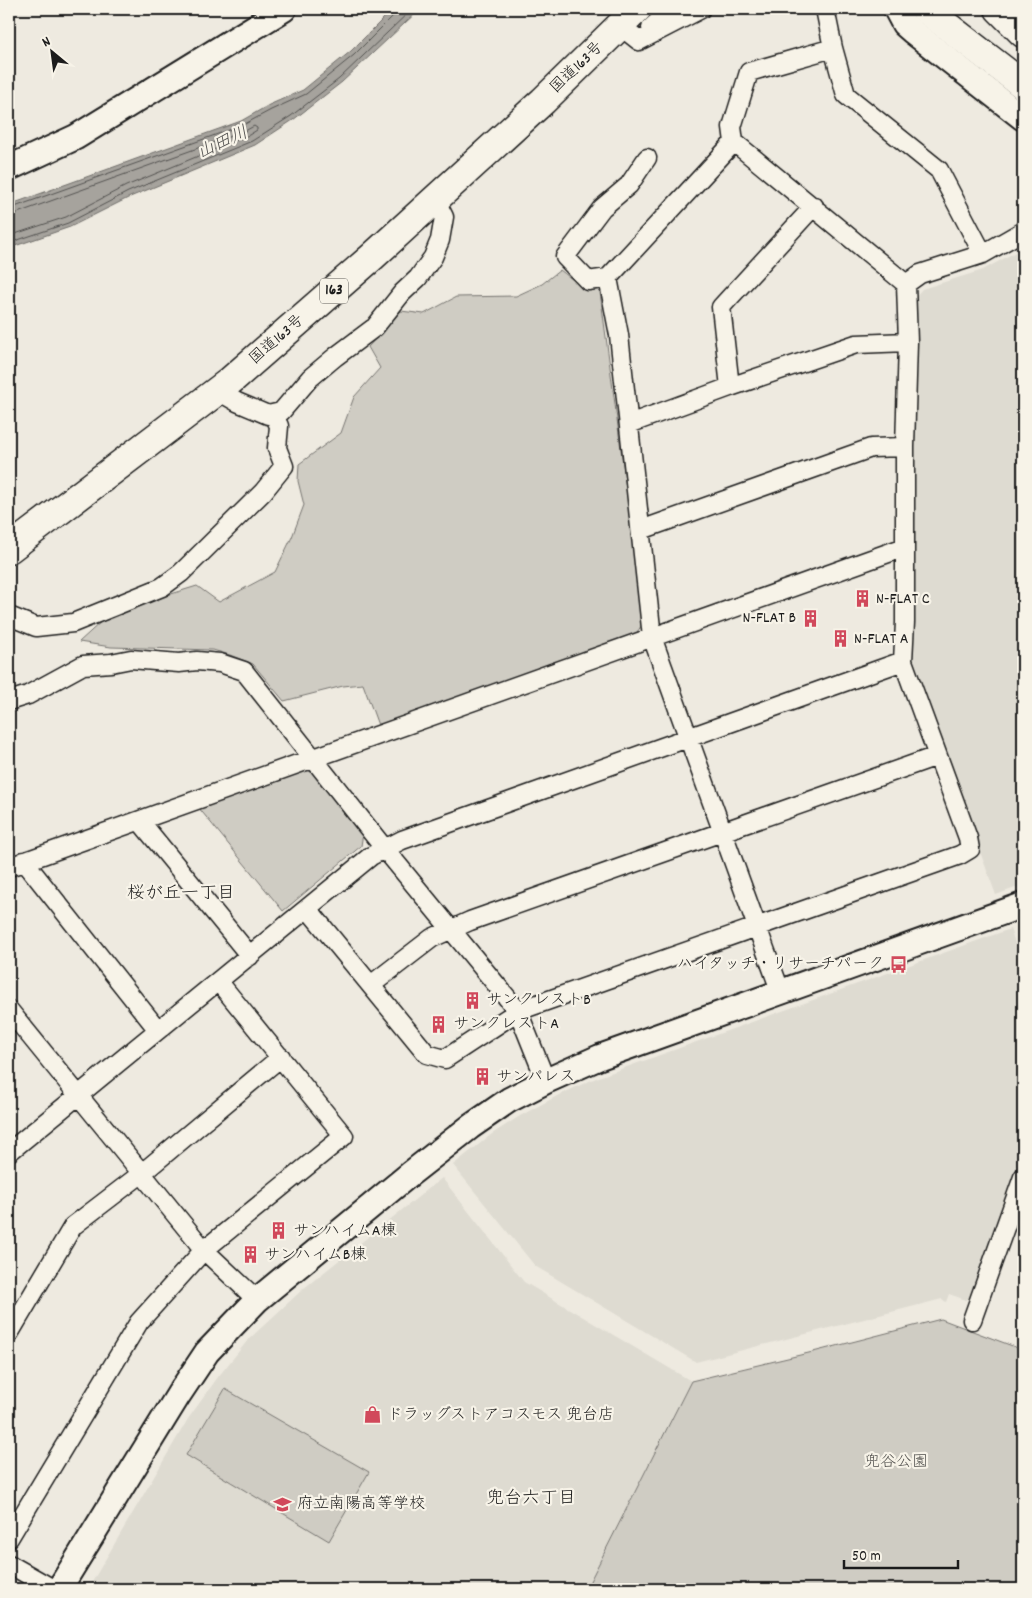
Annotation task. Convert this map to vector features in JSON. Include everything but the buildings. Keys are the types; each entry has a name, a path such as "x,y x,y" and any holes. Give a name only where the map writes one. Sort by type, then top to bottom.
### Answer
{"highway":[{"path":"925,9 1023,85"},
{"path":"998,9 1023,32"},
{"path":"1011,9 1023,18"},
{"name":"国道163号","path":"9,549 218,391 372,258 543,100 632,25"}],"street":[{"path":"9,168 76,137 284,9"},
{"path":"632,25 671,9"},
{"path":"632,25 701,9"},
{"path":"825,9 846,95 939,170 983,254"},
{"path":"896,9 904,24 912,31 1023,118"},
{"path":"308,909 427,1054 445,1059 518,1011 960,855 970,849 968,838 903,661 908,342 906,284 814,206 734,142 732,127 749,72 833,48"},
{"path":"646,158 629,185 602,208 565,257 588,281 608,278 734,142"},
{"path":"218,391 237,402 268,415 281,412 310,378 375,327 402,293 418,278 433,257 440,240 444,217 436,199"},
{"path":"730,387 721,307 814,206"},
{"path":"906,284 920,274 983,254 1023,231"},
{"path":"608,278 619,335 652,637 781,993"},
{"path":"629,424 856,344 908,342"},
{"path":"9,616 36,627 73,623 162,587 181,574 263,492 284,466 276,448 279,426 274,414"},
{"path":"641,530 871,448 905,447"},
{"path":"158,1030 16,864 905,547"},
{"path":"11,703 83,665 131,659 179,663 197,661 220,663 244,672 384,848 518,1011 546,1081"},
{"path":"9,1152 371,856 384,848 411,836 903,661"},
{"path":"371,985 432,938 480,918 937,756"},
{"path":"142,820 144,826 250,956"},
{"path":"59,1589 207,1352 257,1300 470,1126 509,1100 600,1057 1023,905"},
{"path":"9,1538 138,1322 204,1250 344,1136 218,981"},
{"path":"10,1013 204,1250 257,1300"},
{"path":"9,1334 73,1226 141,1174 280,1058"},
{"path":"972,1320 1023,1178"},
{"path":"9,1564 53,1589"}],"shaded area":[{"path":"1023,248 1023,885 996,895 909,660 915,297 922,289 983,270"},
{"path":"1010,929 1023,965 1023,1158 973,1296 966,1300 949,1294 946,1302 942,1299 696,1362 535,1266 453,1165 492,1134 520,1116 596,1078"},
{"path":"442,1178 524,1282 691,1381 586,1589 88,1589 188,1419 218,1377 248,1340 303,1289"}],"green space":[{"path":"560,270 576,282 585,286 595,287 600,292 644,622 635,635 379,728 363,684 343,686 284,701 253,664 213,650 111,647 79,642 102,621 126,608 197,586 219,602 275,572 292,537 304,505 298,481 299,464 341,433 354,397 380,368 368,347 401,311 424,314 456,297 516,296 542,284"},
{"path":"303,769 314,773 363,833 361,846 283,911 198,807"},
{"name":"兜谷公園","path":"941,1319 1023,1350 1023,1589 586,1589 691,1381"},
{"path":"225,1389 369,1472 329,1541 186,1455"}],"water":[{"name":"山田川","path":"393,9 420,9 342,82 293,120 255,145 130,197 70,227 9,248 9,205 241,121 269,105 303,90 351,51"}],"place":[{"name":"N-FLAT C","path":"862,599"},
{"name":"N-FLAT B","path":"810,618"},
{"name":"N-FLAT A","path":"840,639"},
{"name":"ハイタッチ・リサーチパーク","path":"898,964"},
{"name":"サンクレストB","path":"472,1000"},
{"name":"サンクレストA","path":"439,1024"},
{"name":"サンパレス","path":"482,1077"},
{"name":"サンハイムA棟","path":"279,1231"},
{"name":"サンハイムB棟","path":"250,1255"},
{"name":"ドラッグストアコスモス 兜台店","path":"373,1415"},
{"name":"府立南陽高等学校","path":"283,1504"}],"district":[{"name":"桜が丘一丁目","path":"181,894"},
{"name":"兜台六丁目","path":"531,1499"}]}
